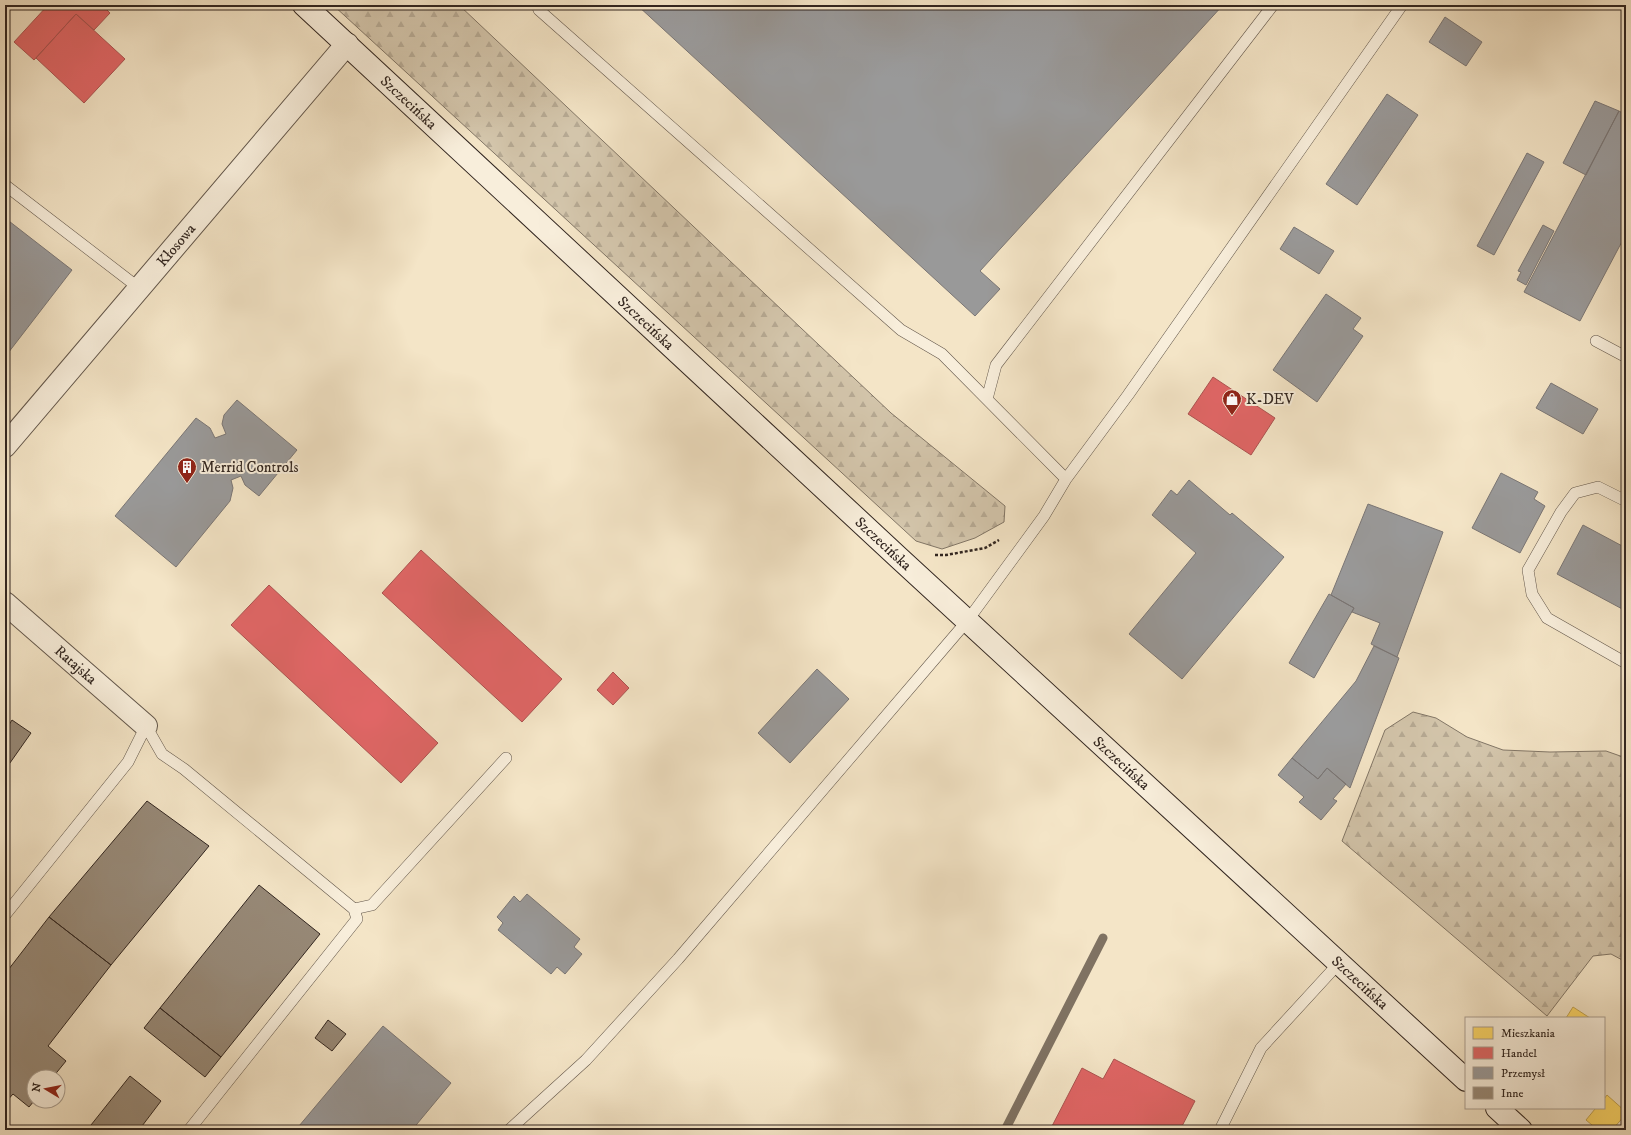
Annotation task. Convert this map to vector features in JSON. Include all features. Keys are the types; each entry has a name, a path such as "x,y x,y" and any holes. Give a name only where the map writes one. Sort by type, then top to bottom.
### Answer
{"main road":[{"name":"Szczecińska","path":"304,5 894,553 1465,1079"},
{"name":"Kłosowa","path":"5,446 347,44"},
{"name":"Ratajska","path":"5,603 146,726"},
{"path":"1498,1109 1521,1130"}],"lane":[{"path":"537,5 540,10 901,330 942,354 1066,479"},
{"path":"987,399 996,365 1273,5"},
{"path":"509,1130 586,1060 678,959 968,620 1044,516 1066,479 1128,395 1402,5"},
{"path":"5,185 139,288"},
{"path":"1596,341 1626,357"},
{"path":"1626,501 1598,487 1575,493 1561,512 1528,570 1532,594 1546,618 1626,663"},
{"path":"146,726 162,754 184,769 354,909 357,919 189,1130"},
{"path":"5,915 128,762 146,726"},
{"path":"354,909 372,905 506,758"},
{"path":"1220,1130 1261,1048 1339,963"}],"path":[{"path":"894,553 918,556 946,555 985,548 1005,537"}],"green space":[{"path":"333,5 459,5 891,413 1005,506 1004,522 975,538 942,549 916,541"},
{"path":"1413,712 1436,718 1467,737 1503,750 1550,752 1606,751 1626,758 1626,962 1611,954 1593,956 1547,1016 1342,841 1385,730"}],"building: Mieszkania":[{"path":"1573,1007 1588,1017 1567,1017"},
{"path":"1607,1095 1626,1112 1626,1114 1612,1130 1598,1130 1586,1120 1595,1109 1605,1109 1605,1098"}],"building: Handel":[{"path":"48,5 102,5 110,13 94,30 76,14 34,60 14,42"},
{"path":"76,14 125,59 84,103 36,58"},
{"name":"K-DEV","path":"1213,377 1275,418 1251,455 1188,414"},
{"path":"421,550 562,679 522,722 382,593"},
{"path":"269,585 438,743 401,783 231,625"},
{"path":"613,672 629,688 613,705 597,690"},
{"path":"1114,1059 1195,1101 1180,1130 1050,1130 1082,1068 1103,1079"}],"building: Przemysł":[{"path":"637,5 1223,5 980,271 1000,289 975,316"},
{"path":"1445,17 1482,42 1466,66 1429,42"},
{"path":"1387,94 1418,115 1357,205 1326,184"},
{"path":"1595,101 1619,111 1586,175 1563,163"},
{"path":"1619,111 1626,115 1626,234 1580,321 1524,292"},
{"path":"1527,153 1544,162 1494,255 1477,246"},
{"path":"5,218 72,270 5,357"},
{"path":"1543,225 1554,231 1526,285 1517,280 1521,272 1518,271"},
{"path":"1294,227 1334,251 1319,274 1280,249"},
{"path":"1326,294 1361,318 1353,329 1363,336 1317,402 1273,370"},
{"path":"1551,383 1598,409 1583,434 1536,408"},
{"name":"Merrid Controls","path":"237,400 297,450 259,496 245,485 241,476 231,480 233,488 230,501 176,567 115,516 196,418 210,428 215,438 226,434 222,424 224,415"},
{"path":"1501,473 1538,492 1534,499 1545,506 1520,553 1472,528"},
{"path":"1189,480 1230,515 1232,513 1284,557 1182,679 1129,634 1196,553 1152,515 1171,490 1177,495"},
{"path":"1368,504 1443,532 1397,657 1371,644 1380,623 1352,612 1354,608 1331,595"},
{"path":"1583,525 1626,548 1626,611 1557,574"},
{"path":"1329,594 1354,608 1314,678 1289,663"},
{"path":"1374,646 1399,658 1350,788 1327,768 1318,779 1292,758 1356,681"},
{"path":"817,669 849,699 790,763 758,733"},
{"path":"1292,758 1318,779 1327,768 1346,784 1333,799 1337,801 1321,820 1299,802 1304,797 1278,775"},
{"path":"527,894 580,939 574,947 582,954 565,974 557,967 551,974 498,930 503,923 497,917 514,896 520,902"},
{"path":"383,1026 451,1083 412,1130 304,1130 299,1126"}],"building: Inne":[{"path":"12,720 31,733 5,770 5,731"},
{"path":"147,801 209,846 111,965 49,917"},
{"path":"259,885 320,934 221,1057 160,1008"},
{"path":"49,917 111,965 48,1046 66,1061 60,1069 26,1069 26,1105 13,1094 5,1103 5,974"},
{"path":"160,1008 221,1057 205,1077 144,1028"},
{"path":"328,1020 346,1034 332,1051 315,1038"},
{"path":"130,1076 161,1101 139,1130 87,1130"}],"waterway":[{"path":"1005,1130 1103,938"}],"place":[{"name":"K-DEV","path":"1232,416"},
{"name":"Merrid Controls","path":"187,484"}]}
